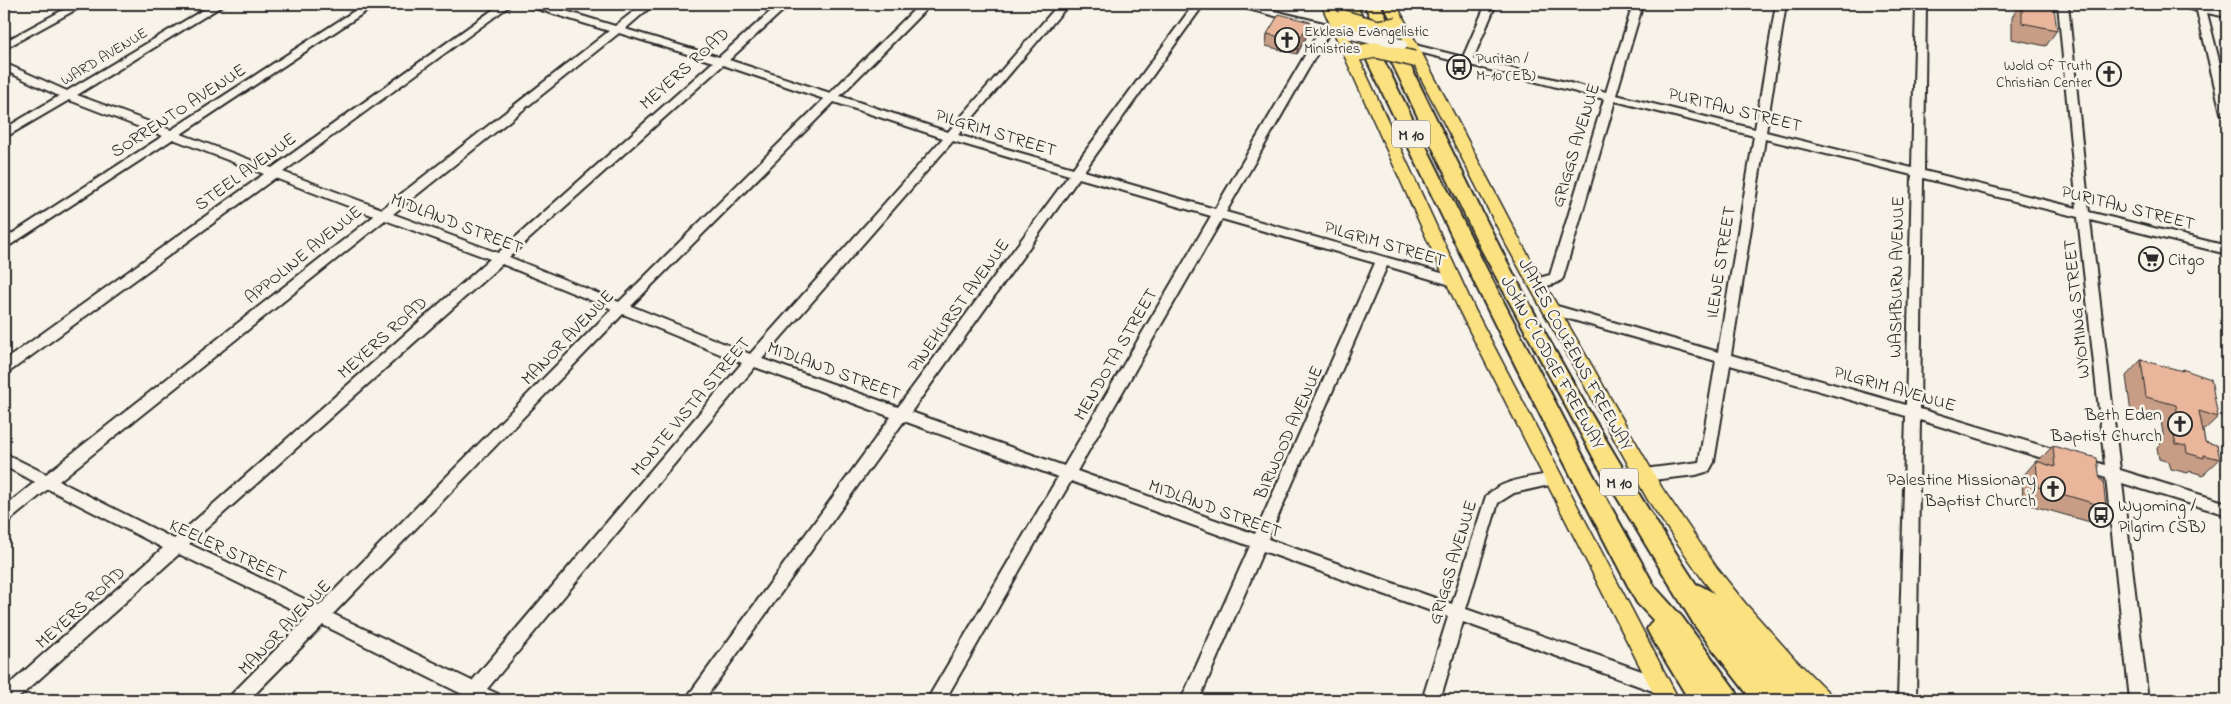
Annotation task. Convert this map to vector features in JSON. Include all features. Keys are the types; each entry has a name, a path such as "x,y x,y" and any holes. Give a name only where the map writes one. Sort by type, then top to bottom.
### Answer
{"highway":[{"name":"JOHN C LODGE FREEWAY","path":"1372,4 1491,249 1606,460 1648,532 1704,618 1768,700"},
{"name":"JOHN C LODGE FREEWAY","path":"1342,22 1474,264 1576,465 1646,595 1673,625 1727,700"},
{"path":"1683,585 1726,619 1798,700"},
{"path":"1646,595 1658,626 1704,700"}],"main road":[{"path":"1328,4 1342,22 1454,281 1553,479 1665,693"},
{"name":"JAMES COUZENS FREEWAY","path":"1389,4 1413,55 1550,309 1644,475 1710,574 1786,665 1821,700"},
{"path":"1342,22 1389,28 1398,23"},
{"path":"1357,57 1376,50 1413,55"}],"street":[{"path":"4,46 81,4"},
{"name":"WARD AVENUE","path":"4,134 220,4"},
{"name":"SORRENTO AVENUE","path":"4,245 372,4"},
{"name":"STEEL AVENUE","path":"4,368 507,4"},
{"name":"PILGRIM STREET","path":"532,4 721,61 950,137 1454,281"},
{"name":"APPOLINE AVENUE","path":"4,516 382,214 649,4"},
{"name":"MEYERS ROAD","path":"4,700 785,4"},
{"name":"MANOR AVENUE","path":"238,700 621,308 926,4"},
{"name":"MONTE VISTA STREET","path":"471,696 752,361 950,137 1064,4"},
{"name":"PINEHURST AVENUE","path":"694,700 1199,4"},
{"name":"PURITAN STREET","path":"1234,4 1342,22 1413,55 1467,61 2227,250"},
{"path":"1467,61 1491,4"},
{"name":"GRIGGS AVENUE","path":"1536,283 1556,278 1638,4"},
{"name":"ILENE STREET","path":"1644,475 1696,469 1704,467 1707,462 1781,4"},
{"name":"WASHBURN AVENUE","path":"1906,700 1920,4"},
{"name":"WYOMING STREET","path":"2063,4 2083,214 2139,700"},
{"path":"2176,4 2200,6 2227,14"},
{"path":"2200,6 2227,113"},
{"name":"MENDOTA STREET","path":"936,700 1219,214 1342,22"},
{"name":"MIDLAND STREET","path":"4,66 45,87 499,258 752,361 1456,614 1665,693"},
{"name":"BIRWOOD AVENUE","path":"1190,700 1383,260"},
{"name":"PILGRIM AVENUE","path":"1550,309 1912,412 2227,509"},
{"name":"KEELER STREET","path":"4,459 46,482 321,617 471,696 492,700"},
{"name":"GRIGGS AVENUE","path":"1431,700 1491,500 1497,493 1506,488 1553,479"}],"building":[{"path":"2022,4 2054,8 2057,30 2022,23"},
{"path":"1279,14 1310,22 1298,41 1267,34"},
{"path":"2141,360 2183,371 2182,369 2211,379 2218,417 2199,411 2205,442 2217,445 2220,459 2204,455 2204,458 2187,453 2186,446 2176,444 2173,431 2181,433 2176,405 2146,397"},
{"path":"2053,446 2097,458 2100,480 2103,480 2106,507 2038,487 2036,461 2055,467"}],"place":[{"name":"Ekklesia Evangelistic Ministries","path":"1287,40"},
{"name":"Puritan / M-10 (EB)","path":"1459,67"},
{"name":"Wold Of Truth Christian Center","path":"2109,74"},
{"name":"Citgo","path":"2151,259"},
{"name":"Beth Eden Baptist Church","path":"2180,424"},
{"name":"Palestine Missionary Baptist Church","path":"2053,489"},
{"name":"Wyoming / Pilgrim (SB)","path":"2101,515"}]}
